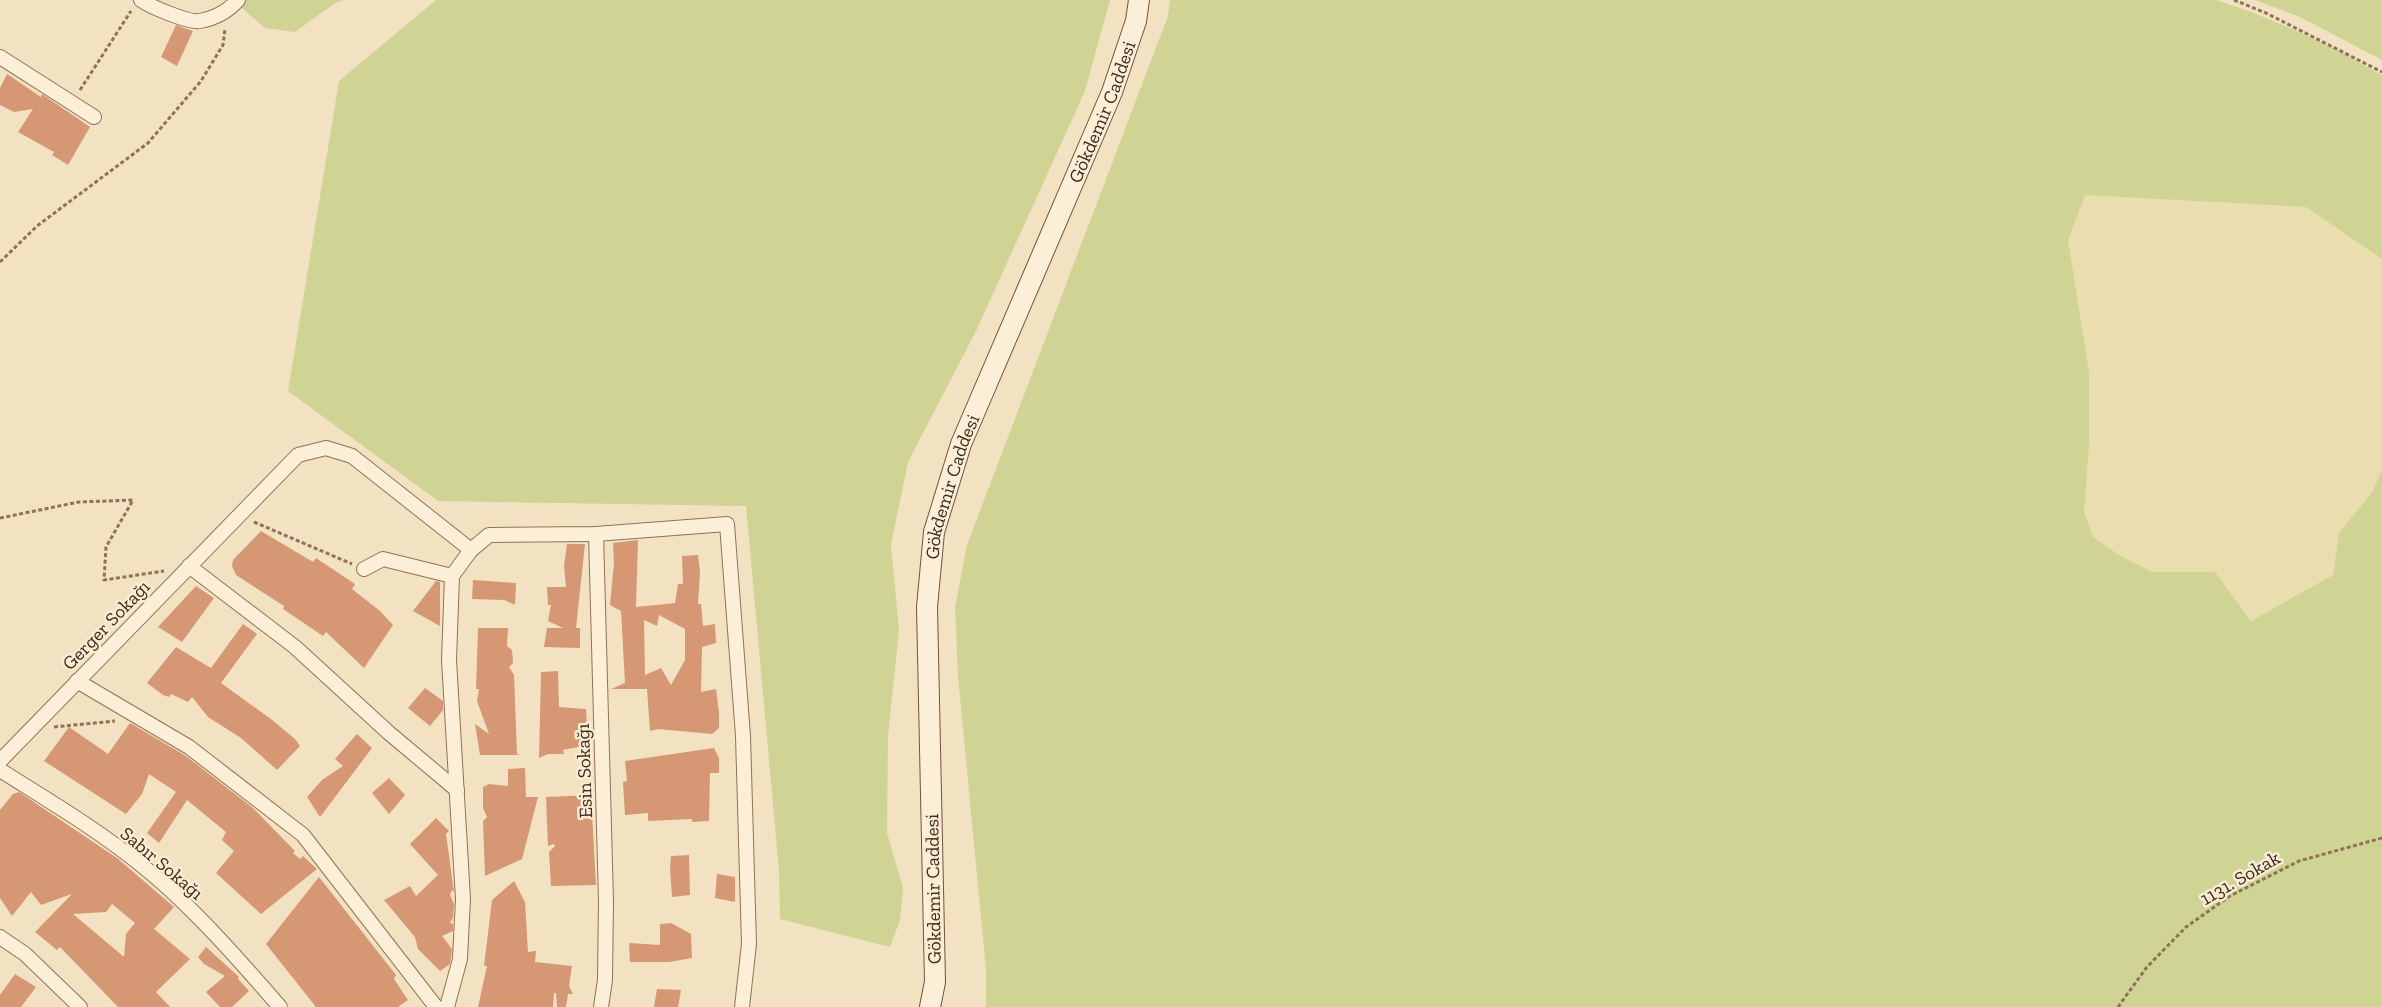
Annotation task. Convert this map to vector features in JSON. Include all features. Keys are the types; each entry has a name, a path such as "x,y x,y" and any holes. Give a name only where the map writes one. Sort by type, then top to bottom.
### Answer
{"main road":[{"name":"Gökdemir Caddesi","path":"930,1007 935,982 928,607 934,532 961,444 1112,92 1136,21 1139,0"}],"street":[{"path":"137,4 198,22 227,11 238,0"},
{"path":"0,57 94,117"},
{"name":"Gerger Sokağı","path":"0,761 298,455 326,448 352,456 471,550"},
{"path":"447,1007 460,959 463,899 449,660 452,576 471,550 489,535 596,534 727,524 743,736 749,944 742,1007"},
{"name":"Esin Sokağı","path":"596,534 606,901 605,980 601,1007"},
{"path":"364,569 383,559 452,576"},
{"path":"189,566 295,647 389,733 457,790"},
{"path":"77,681 189,747 303,835 436,1007"},
{"name":"Sabır Sokağı","path":"0,770 88,827 145,868 197,918 280,1007"},
{"path":"0,937 25,954 80,1007"}],"path":[{"path":"2234,0 2266,13 2382,72"},
{"path":"71,103 137,4"},
{"path":"0,262 37,226 148,143 201,81 223,45 227,11"},
{"path":"0,518 79,502 133,500 106,547 104,580 189,566"},
{"path":"239,515 364,569"},
{"path":"31,729 141,719"},
{"name":"1131. Sokak","path":"2118,1007 2147,967 2186,927 2230,896 2300,861 2382,838"}],"shaded area":[{"path":"2084,195 2306,207 2382,259 2382,469 2373,491 2339,533 2333,575 2251,621 2215,572 2153,572 2122,557 2093,537 2084,512 2089,445 2089,372 2067,240"}],"green space":[{"path":"233,0 344,0 335,3 295,32 265,28"},
{"path":"436,0 1110,0 1085,91 976,331 908,462 891,545 899,630 888,736 887,833 903,888 900,920 890,947 780,919 779,871 746,506 438,501 288,391 339,81"},
{"path":"1170,0 2216,0 2259,15 2301,33 2382,75 2382,259 2306,207 2085,195 2068,240 2089,372 2089,445 2084,512 2093,537 2122,557 2153,572 2215,572 2251,621 2333,575 2339,533 2373,491 2382,469 2382,1007 986,1007 986,970 958,676 955,607 967,545 1168,16"},
{"path":"2255,0 2382,0 2382,60 2300,17"}],"building":[{"path":"176,25 193,31 177,66 161,57"},
{"path":"7,74 41,97 42,94 90,127 68,165 52,155 54,152 18,132 33,109 14,112 0,105 0,88"},
{"path":"261,531 313,562 316,558 355,584 352,589 380,611 393,625 364,668 326,632 323,636 283,609 284,606 236,575 232,566 233,560"},
{"path":"638,540 636,607 675,603 678,584 683,584 682,556 698,555 700,572 698,604 701,604 703,626 715,624 716,643 702,647 701,692 716,689 719,713 719,728 712,734 658,729 650,731 647,689 611,689 625,683 621,611 610,605 614,563 613,543","holes":["659,615 685,629 685,660 671,685 661,668 645,675 644,620 657,626"]},
{"path":"567,544 585,544 576,628 580,628 580,648 544,647 547,628 563,628 548,621 551,605 548,605 547,587 566,587 564,566"},
{"path":"473,580 516,583 515,605 504,600 472,599"},
{"path":"436,581 440,582 440,626 413,611"},
{"path":"196,586 214,598 182,642 158,627"},
{"path":"243,624 257,634 221,683 271,719 295,739 300,746 277,770 241,738 208,717 192,697 188,702 171,694 169,697 163,695 147,683 176,647 211,668"},
{"path":"478,628 508,628 507,646 512,650 513,663 509,667 514,675 517,754 520,755 480,755 475,724 489,734 477,701 479,689 476,689"},
{"path":"558,671 559,707 586,709 588,745 563,750 564,754 548,754 539,758 541,672"},
{"path":"425,688 443,701 443,710 430,726 408,708"},
{"path":"130,723 186,756 253,808 295,851 293,853 300,859 303,856 317,869 261,914 216,873 234,851 222,840 226,832 187,800 159,843 147,833 176,792 149,774 142,794 126,814 44,761 69,727 108,754"},
{"path":"357,734 372,748 320,817 307,797 322,780 343,766 335,759"},
{"path":"714,748 719,758 719,773 710,773 709,821 692,822 692,819 648,821 648,813 625,815 623,782 627,781 625,761"},
{"path":"525,768 526,797 538,797 522,859 485,876 483,821 487,817 483,808 483,787 489,784 508,786 508,769"},
{"path":"389,778 405,795 389,814 372,793"},
{"path":"19,792 117,858 174,907 154,929 190,959 156,992 170,1007 118,1007 60,947 57,950 35,932 72,894 41,905 31,892 12,916 0,898 0,810 13,794","holes":["112,904 135,923 126,934 124,957 73,914 106,912"]},
{"path":"591,795 596,885 551,886 549,852 555,846 554,844 548,846 546,797"},
{"path":"436,818 449,831 446,834 454,892 452,890 450,895 454,904 453,918 450,923 453,924 453,931 442,936 452,949 450,964 440,971 418,949 415,937 384,900 410,886 416,896 438,875 410,844"},
{"path":"689,855 690,895 672,897 671,856"},
{"path":"717,874 735,877 735,902 715,898"},
{"path":"319,877 396,975 394,979 408,1000 398,1007 316,1007 266,944"},
{"path":"514,881 525,902 528,952 536,951 535,962 572,966 569,986 573,994 568,994 566,1007 557,1007 556,993 554,993 553,1007 478,1007 487,966 484,966 492,900"},
{"path":"671,923 691,934 692,958 669,962 630,962 629,943 660,945 660,924"},
{"path":"206,947 239,977 238,979 249,991 232,1007 220,1007 206,992 225,976 204,964 198,957"},
{"path":"15,974 36,987 21,1007 0,1007 0,995"},
{"path":"657,989 681,990 678,1007 654,1007"}]}
